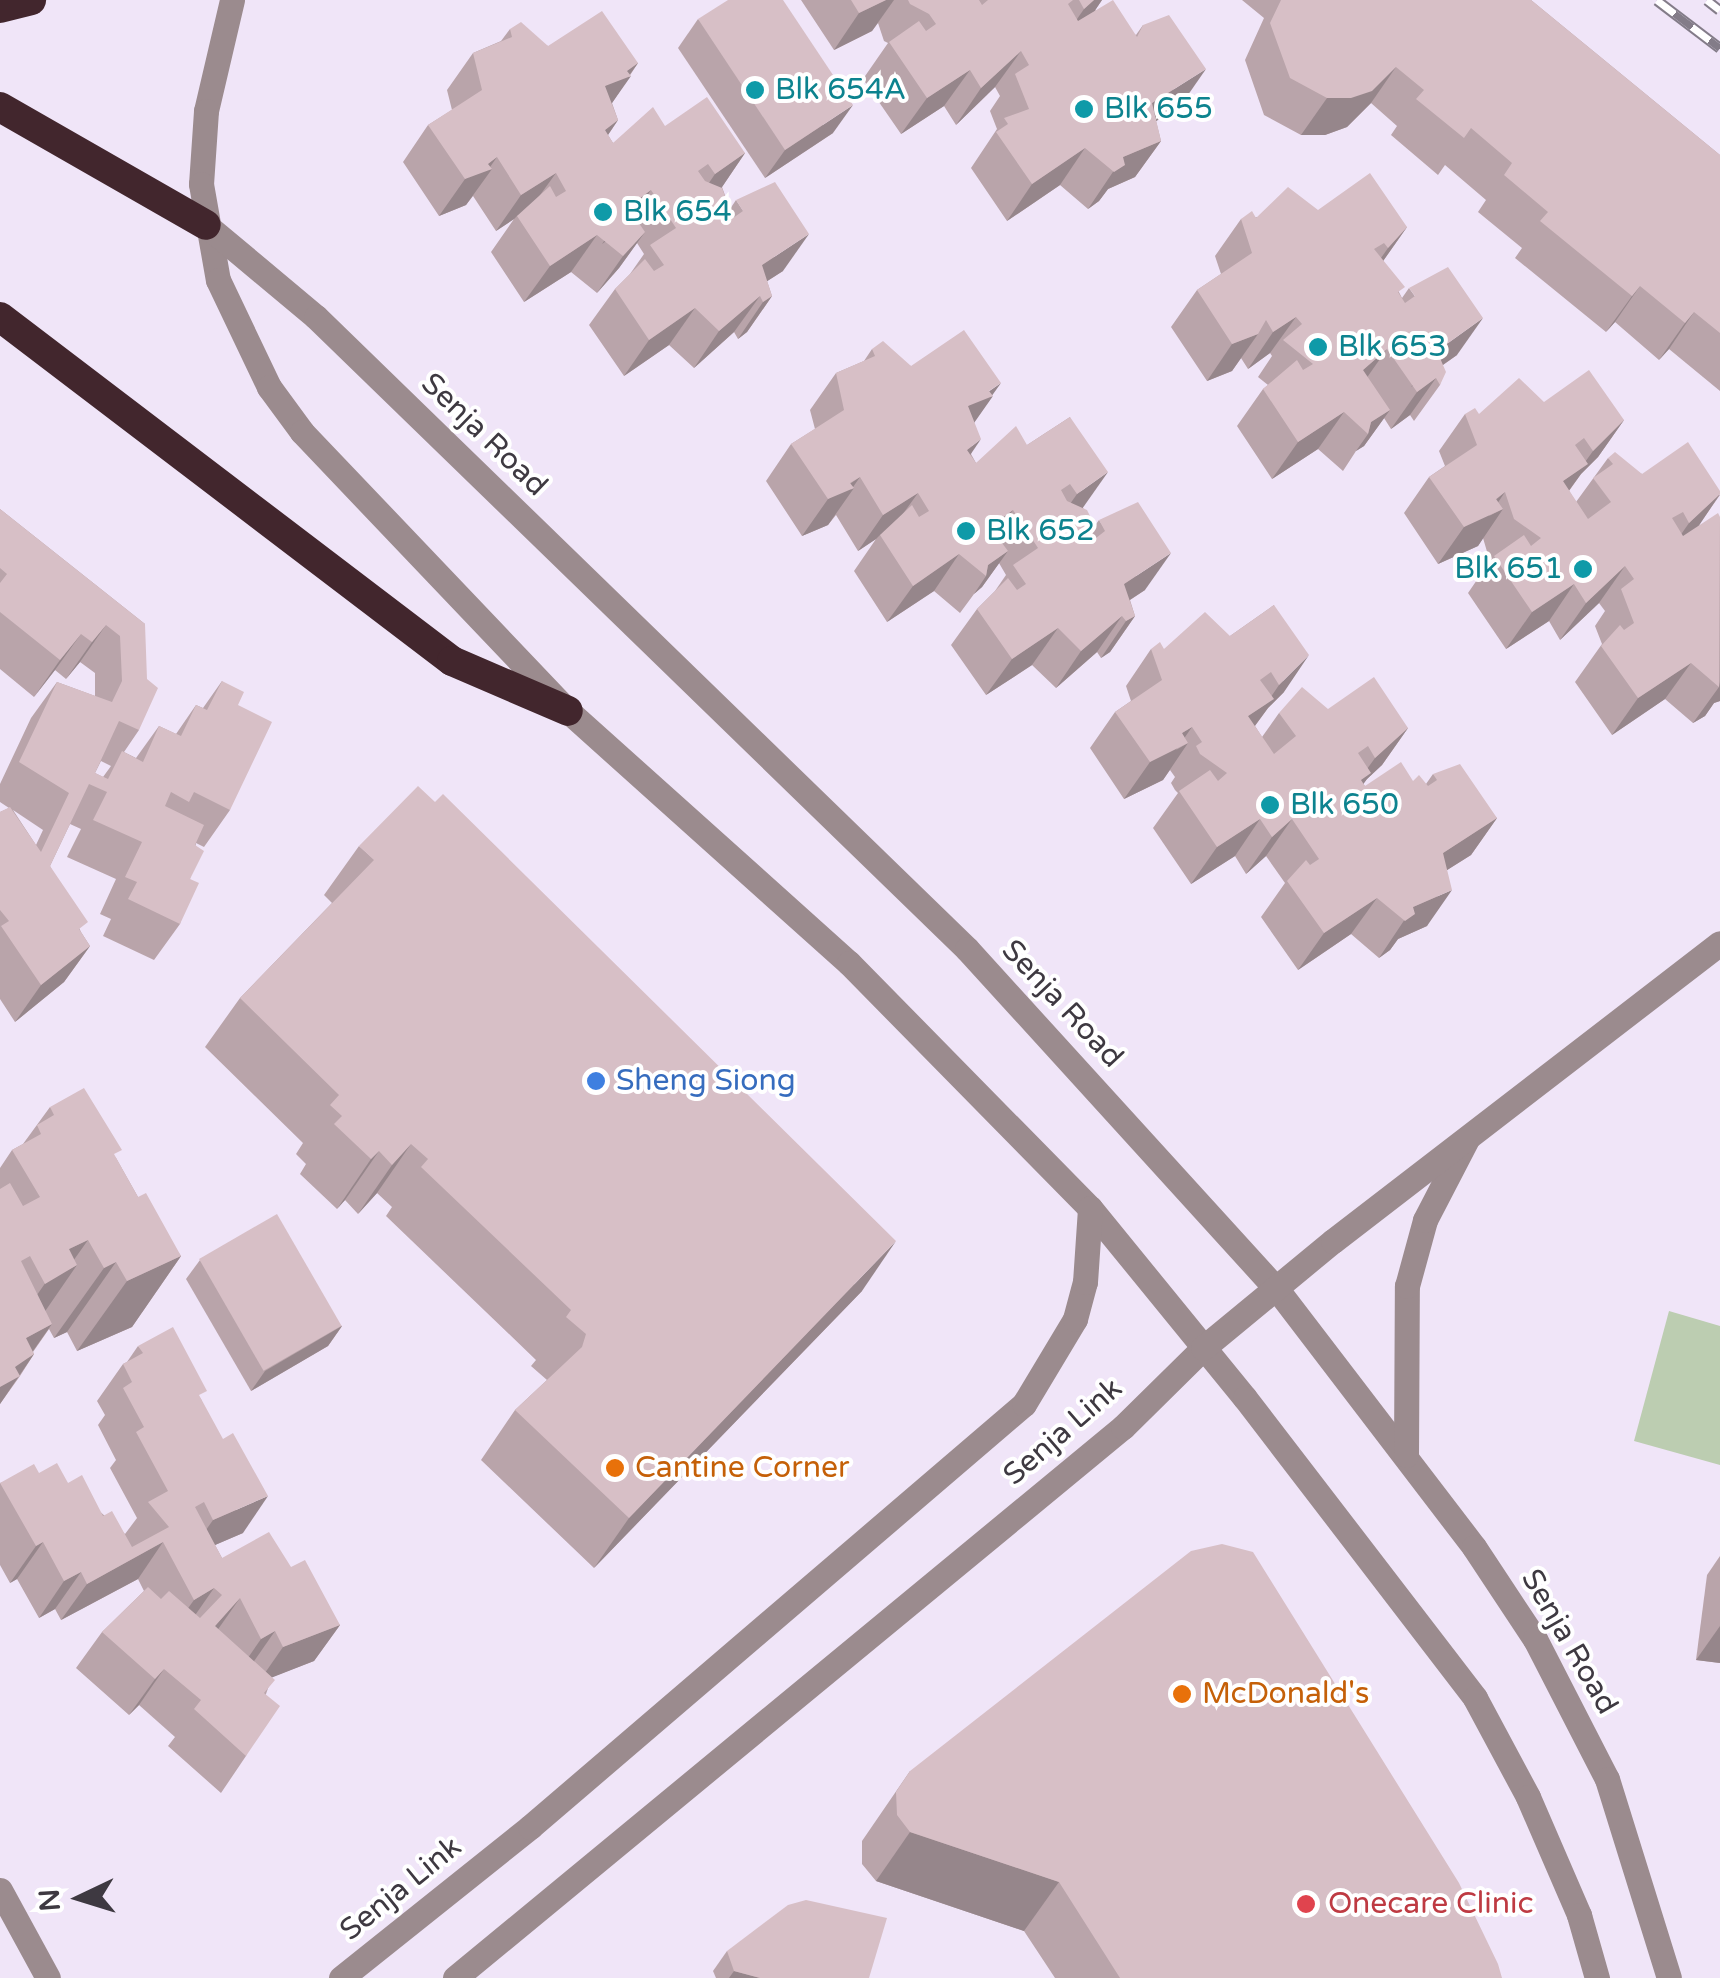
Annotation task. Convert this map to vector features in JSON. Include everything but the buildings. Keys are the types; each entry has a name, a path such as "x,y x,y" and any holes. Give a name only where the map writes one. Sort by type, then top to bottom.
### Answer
{"highway":[{"path":"0,8 31,0"},
{"path":"0,107 206,225"},
{"path":"0,317 452,661 568,711"}],"street":[{"path":"232,0 202,145 206,225 241,338 302,432 568,711 849,963 1090,1208 1204,1348 1474,1698 1528,1797 1579,1915 1596,1978"},
{"name":"Senja Road","path":"206,225 316,317 966,949 1276,1288 1474,1548 1566,1695 1606,1780 1670,1978"},
{"name":"Senja Link","path":"455,1978 1123,1427 1204,1348 1276,1288 1472,1130 1720,943"},
{"path":"1406,1455 1407,1286 1425,1220 1472,1130"},
{"name":"Senja Link","path":"341,1978 530,1827 1024,1404 1075,1318 1085,1282 1090,1208"},
{"path":"0,1890 48,1978"}],"green space":[{"path":"1669,1311 1720,1326 1720,1465 1634,1441"}],"railway":[{"path":"1657,0 1720,48"},
{"path":"1707,0 1720,10"}],"place":[{"name":"Blk 654A","path":"755,90"},
{"name":"Blk 655","path":"1084,109"},
{"name":"Blk 654","path":"603,212"},
{"name":"Blk 653","path":"1318,347"},
{"name":"Blk 652","path":"966,531"},
{"name":"Blk 651","path":"1583,569"},
{"name":"Blk 650","path":"1270,805"},
{"name":"Sheng Siong","path":"596,1081"},
{"name":"Cantine Corner","path":"615,1468"},
{"name":"McDonald's","path":"1182,1694"},
{"name":"Onecare Clinic","path":"1306,1904"}]}
